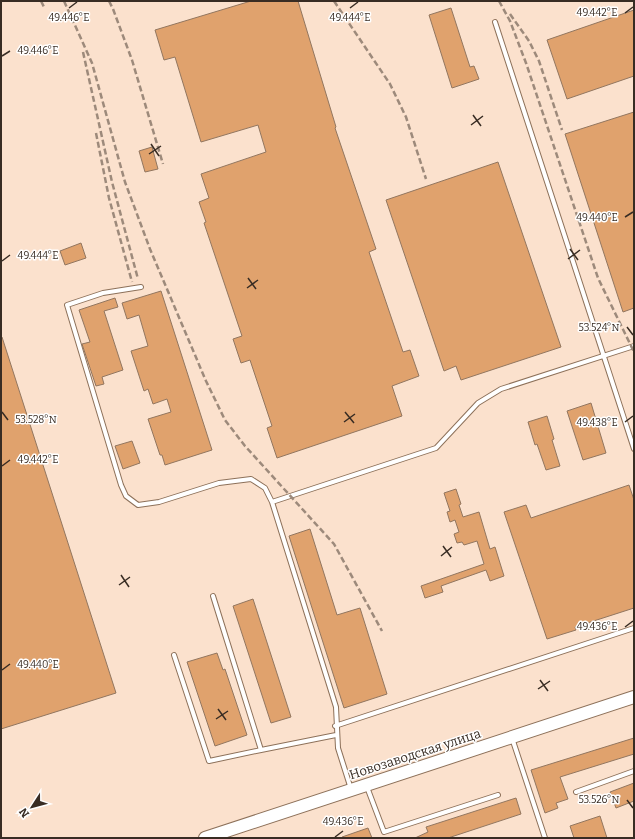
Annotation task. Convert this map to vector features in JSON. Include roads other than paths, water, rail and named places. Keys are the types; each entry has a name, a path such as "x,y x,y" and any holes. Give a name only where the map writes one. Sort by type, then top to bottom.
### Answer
{"main road":[{"name":"Новозаводская улица","path":"205,838 634,697"}],"lane":[{"path":"494,22 634,449"},
{"path":"141,287 103,293 67,305 121,485 126,496 138,505 159,502 219,483 251,479 265,488 272,502 336,707 336,735 338,748 352,790"},
{"path":"272,502 436,448 478,404 501,389 634,346"},
{"path":"213,596 261,750"},
{"path":"336,726 634,628"},
{"path":"174,656 209,761 336,735"},
{"path":"511,737 545,838"},
{"path":"576,792 634,771"},
{"path":"366,785 384,832 498,795"}],"railway":[{"path":"41,1 45,9"},
{"path":"64,1 92,63 125,182 150,249 206,381 225,420 245,446 334,544 382,631"},
{"path":"109,1 132,60 163,164"},
{"path":"334,1 390,84 406,117 426,179"},
{"path":"499,1 510,21 526,63 598,278 634,352"},
{"path":"510,14 529,41 539,61 562,130"},
{"path":"83,52 112,182 138,279"},
{"path":"96,133 109,198 132,282"}]}
